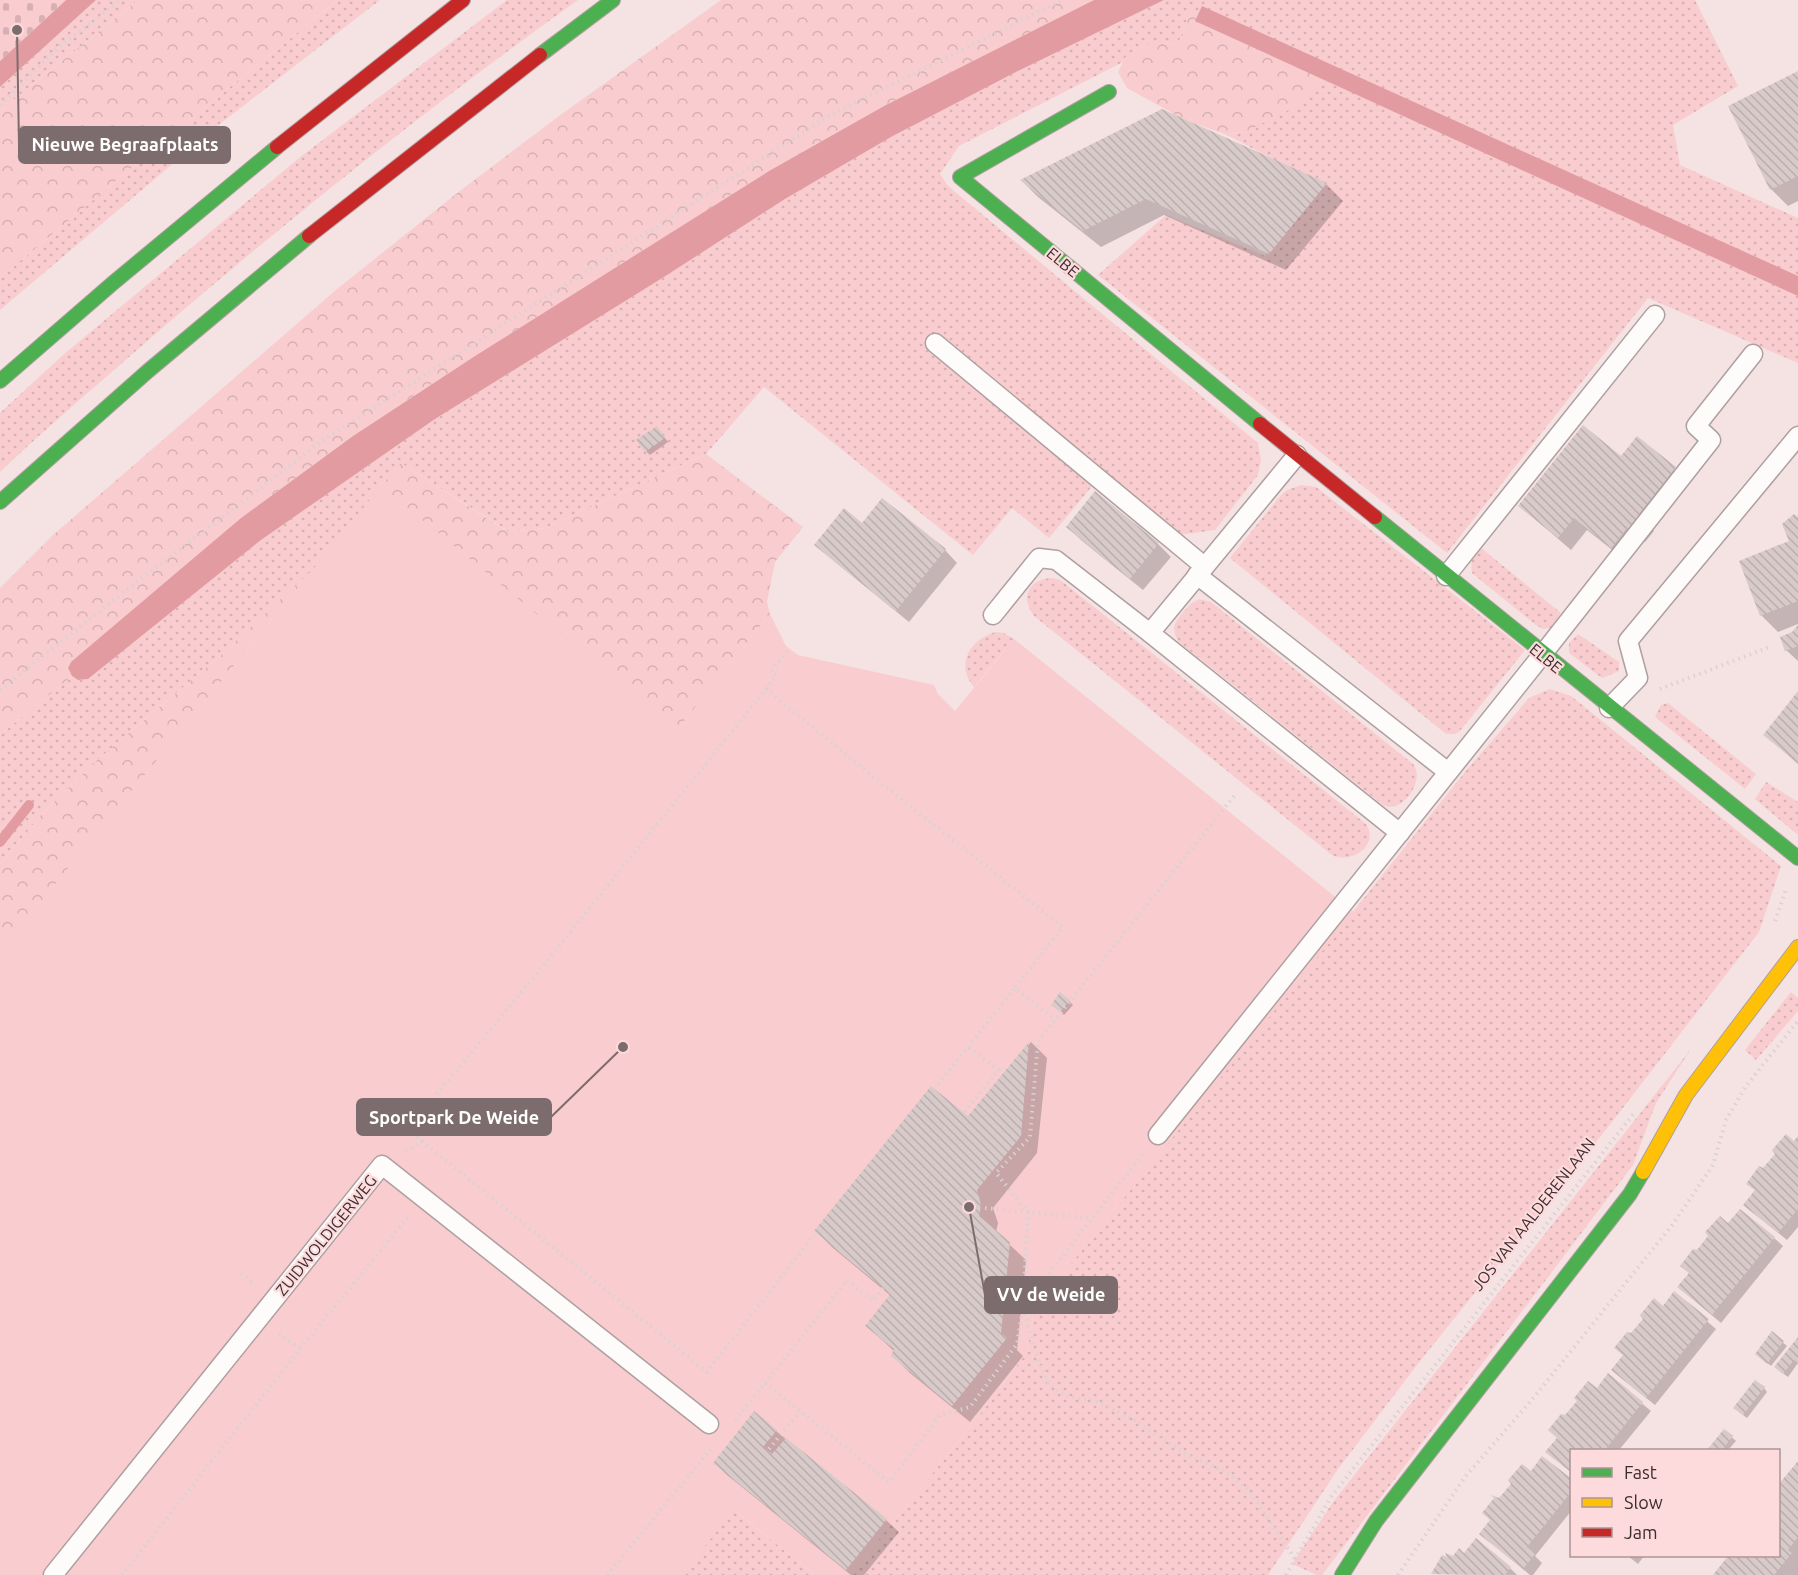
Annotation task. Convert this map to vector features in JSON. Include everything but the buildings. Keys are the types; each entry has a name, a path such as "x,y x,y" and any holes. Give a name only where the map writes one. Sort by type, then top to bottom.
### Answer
{"main road":[{"path":"0,381 228,186 354,83 463,0"},
{"path":"0,502 72,436 399,163 613,0"},
{"name":"ELBE","path":"1109,92 960,177 1297,456 1542,655 1798,858"},
{"path":"1342,1575 1376,1521 1630,1194 1686,1095 1798,947"}],"lane":[{"path":"1446,576 1655,315"},
{"path":"935,344 1201,570 1448,772"},
{"path":"1158,1135 1711,440 1696,426 1753,354"},
{"path":"1609,708 1638,678 1629,641 1798,436"},
{"path":"1150,633 1297,456"},
{"path":"993,615 1039,558 1056,560 1400,833"},
{"name":"ZUIDWOLDIGERWEG","path":"53,1575 382,1165 709,1424"}],"path":[{"path":"0,105 59,47 121,0"},
{"path":"0,690 130,587 325,440 829,116 1062,0"},
{"path":"1653,692 1772,646"},
{"path":"789,649 771,672 776,675 766,688 535,976 407,1130 708,1372 814,1235"},
{"path":"766,688 876,779 1063,927 938,1084"},
{"path":"765,1383 889,1482 940,1415 970,1407 1017,1344 1023,1306 1028,1212 996,1173 1030,1137 1038,1041 1234,796"},
{"path":"1773,930 1788,885"},
{"path":"1015,988 1056,1020"},
{"path":"1398,1575 1465,1477 1535,1396 1673,1224 1713,1165 1726,1120 1746,1086 1798,1021"},
{"path":"965,1112 999,1070 968,1047"},
{"name":"JOS VAN AALDERENLAAN","path":"1288,1575 1331,1497 1637,1109"},
{"path":"1023,1306 1158,1135"},
{"path":"382,1165 422,1141"},
{"path":"122,1575 307,1340 424,1198"},
{"path":"985,1208 1092,1218"},
{"path":"729,1427 846,1280 873,1301 883,1288"},
{"path":"1023,1306 1048,1382 1068,1396 1097,1402 1112,1408 1151,1430 1184,1453 1230,1474 1249,1490 1295,1559"},
{"path":"769,1449 800,1411"},
{"path":"607,1575 715,1444"}],"green space":[{"path":"0,0 66,0 0,61"},
{"path":"96,0 138,0 0,111 0,87"},
{"path":"138,0 338,0 179,128 0,278 0,111"},
{"path":"338,0 380,0 221,123 0,310 0,278 179,128"},
{"path":"507,0 578,0 415,121 257,248 56,420 0,472 0,413 63,355 299,158"},
{"path":"721,0 1094,0 884,106 769,171 475,356 353,436 241,518 68,668 72,676 0,735 0,588 53,535 337,289 559,116"},
{"path":"1164,0 1695,0 1738,86 1673,125 1680,165 1798,218 1798,363 1648,298 1447,553 1098,275 1166,215 1265,256 1323,185 1227,135 1245,132 1188,7 1186,25 1178,43 1155,44 1133,51 1123,62 959,146 940,174 948,186 1258,443 1261,460 1258,475 1215,530 1179,535 1104,472 1049,538 1012,508 973,555 764,387 706,454 545,528 508,531 401,463 676,730 770,614 0,1575 0,952 311,573 221,655 95,762 41,815 0,864 0,735 72,676 78,680 88,679 261,540 435,419 785,199 891,137 1014,73"},
{"path":"1187,7 1328,71 1297,106 1245,132 1227,135 1183,119 1127,88 1118,72 1127,54 1149,44 1178,43 1186,25"},
{"path":"706,454 803,527 775,562 767,602 770,614 677,730 381,486 401,463 507,531 530,530 545,528"},
{"path":"1301,485 1316,487 1525,650 1459,732 1446,734 1230,558 1281,495"},
{"path":"381,486 677,730 770,614 786,646 798,655 934,685 938,694 955,711 1014,639 1354,912 1034,1310 1027,1352 975,1421 850,1575 815,1575 734,1510 682,1575 0,1575 0,952"},
{"path":"1481,548 1561,613 1551,628 1543,629 1536,625 1472,573 1471,559"},
{"path":"315,567 0,952 0,864 41,815 95,762 221,655"},
{"path":"1053,578 1062,581 1366,824 1369,839 1366,846 1355,855 1339,857 1332,855 1034,616 1028,602 1029,590 1032,585 1044,579"},
{"path":"1199,599 1211,602 1413,764 1416,779 1414,787 1404,801 1390,807 1383,805 1179,642 1174,632 1175,624 1184,611"},
{"path":"996,632 1004,633 1014,639 974,687 965,669 968,653 979,640"},
{"path":"1578,634 1619,662 1619,671 1602,678 1569,653 1569,643"},
{"path":"1550,689 1571,696 1781,866 1759,932 1605,1131 1420,1361 1338,1469 1268,1575 850,1575 975,1421 1027,1352 1034,1310 1465,772 1529,698"},
{"path":"1668,703 1756,774 1745,789 1655,717 1661,705"},
{"path":"1766,782 1798,802 1798,835 1755,799"},
{"path":"1791,992 1798,998 1798,1011 1756,1060 1745,1050"},
{"path":"1691,1049 1656,1103 1633,1165 1322,1575 1292,1564 1333,1502"},
{"path":"695,1479 815,1575 615,1575"}],"shaded area":[{"path":"66,0 96,0 0,87 0,61"},
{"path":"1094,0 1164,0 1014,73 891,137 785,199 435,419 261,540 88,679 78,680 72,676 68,668 71,662 241,518 353,436 475,356 769,171 884,106"},
{"path":"1202,6 1798,276 1798,296 1195,21"}],"waterway":[{"path":"0,842 29,805"}],"traffic: fast":[{"path":"540,55 613,0"},
{"path":"1109,92 960,177 1260,424"},
{"path":"0,381 113,283 277,147"},
{"path":"0,502 148,371 309,236"},
{"path":"1375,517 1798,858"},
{"path":"1342,1575 1376,1521 1630,1194 1643,1172"}],"traffic: slow":[{"path":"1643,1172 1686,1095 1798,947"}],"traffic: jam":[{"path":"277,147 463,0"},
{"path":"309,236 540,55"},
{"path":"1260,424 1375,517"}],"place":[{"name":"Nieuwe Begraafplaats","path":"17,30"},
{"name":"Sportpark De Weide","path":"623,1047"},
{"name":"VV de Weide","path":"969,1207"}]}
